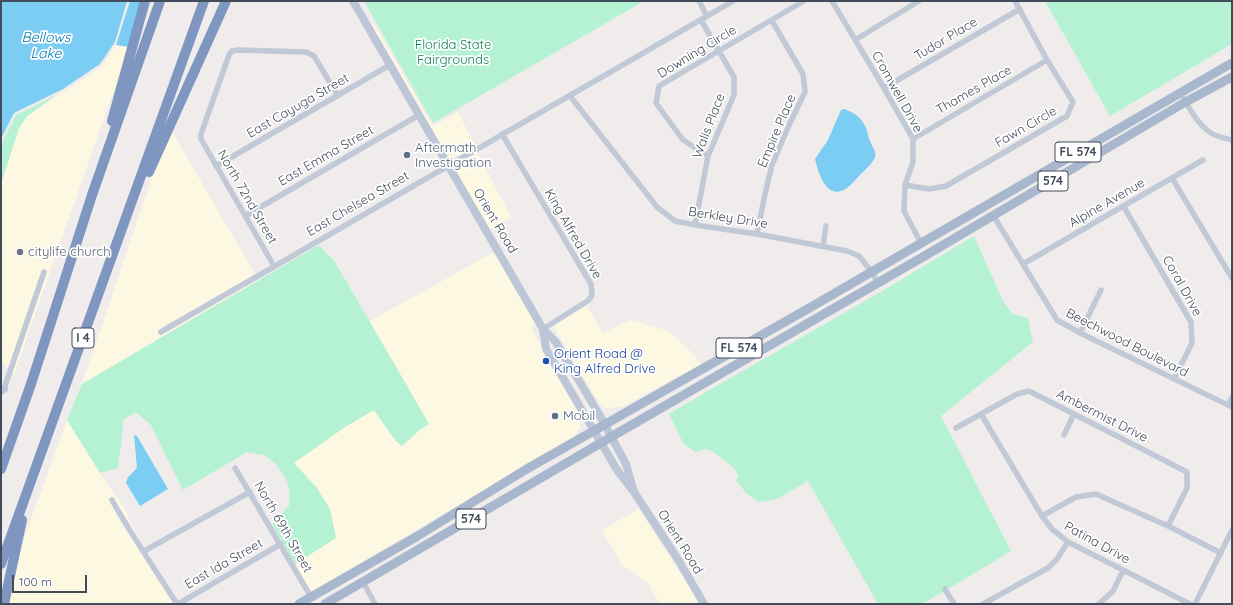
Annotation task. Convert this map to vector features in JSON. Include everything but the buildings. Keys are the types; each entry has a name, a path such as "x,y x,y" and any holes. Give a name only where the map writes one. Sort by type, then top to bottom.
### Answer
{"highway":[{"path":"92,195 145,1"},
{"path":"1,469 31,384 92,195 160,1"},
{"name":"I 4","path":"1,564 204,1"},
{"path":"133,198 148,175 226,1"},
{"path":"4,604 32,477"}],"main road":[{"name":"FL 574","path":"300,604 454,514 525,470 872,272 1232,63"},
{"path":"1184,103 1232,77"},
{"name":"574","path":"328,602 611,436 993,216 1184,103"},
{"path":"975,212 985,212 993,216 1001,204 1046,177 1049,169"},
{"path":"313,596 328,602 338,582"}],"street":[{"name":"Orient Road","path":"353,1 544,329 555,341 605,424 626,464 634,492"},
{"path":"699,1 708,16"},
{"name":"East Chelsea Street","path":"161,332 733,1"},
{"name":"Downing Circle","path":"708,156 683,140 656,103 659,86 804,1"},
{"name":"Cromwell Drive","path":"832,1 884,88 912,139 913,162 905,185 904,211 921,243"},
{"path":"855,40 919,1"},
{"path":"1015,1 1020,9"},
{"name":"Fawn Circle","path":"905,185 929,189 946,186 1067,116 1073,102 1047,60 1020,9"},
{"name":"Tudor Place","path":"884,88 1020,9"},
{"name":"Walis Place","path":"695,225 708,156 734,95 734,77 701,20"},
{"name":"Empire Place","path":"757,234 772,165 805,92 803,74 772,20"},
{"name":"North 72nd Street","path":"274,266 201,139 201,134 229,55 232,51 238,50 306,52 314,56 338,96"},
{"name":"Thames Place","path":"912,139 1047,60"},
{"name":"East Cayuga Street","path":"216,166 390,65"},
{"path":"1180,92 1184,103 1196,119 1210,133 1232,140"},
{"name":"Berkley Drive","path":"570,96 657,207 675,221 757,234 847,251 859,256 872,272 878,283"},
{"name":"East Emma Street","path":"245,216 419,115"},
{"name":"King Alfred Drive","path":"502,134 592,284 592,295 589,300 544,329"},
{"name":"Alpine Avenue","path":"1023,264 1203,160"},
{"path":"1172,178 1232,278"},
{"name":"Coral Drive","path":"1124,207 1191,322 1192,343 1174,379"},
{"name":"Beechwood Boulevard","path":"993,216 1057,320 1080,333 1230,406"},
{"path":"823,246 826,226"},
{"path":"2,390 44,272"},
{"path":"1080,333 1102,290"},
{"name":"Orient Road","path":"544,329 546,349 617,470 634,492 679,561 704,604"},
{"name":"Ambermist Drive","path":"956,428 1017,394 1029,391 1187,472 1187,488 1168,526"},
{"path":"1230,406 1232,397"},
{"name":"Patina Drive","path":"982,414 1042,516 1052,530 1068,542 1190,604"},
{"path":"1064,435 1074,414"},
{"name":"North 69th Street","path":"236,468 280,544 313,596"},
{"path":"144,551 250,492"},
{"path":"1042,516 1076,497 1096,494 1168,526 1221,553"},
{"path":"112,500 128,528 178,604"},
{"path":"1195,604 1232,530"},
{"path":"983,604 1048,568 1057,559 1068,542"},
{"name":"East Ida Street","path":"178,604 280,544"},
{"path":"1099,604 1113,590 1123,571"},
{"path":"363,582 375,604"},
{"path":"945,589 954,604"}],"shaded area":[{"path":"369,24 374,24 432,125 435,125 458,112 475,146 448,161"},
{"path":"116,45 129,47 14,374 12,373 48,270 43,268 8,368 1,361 1,184 12,148 19,128 27,116 102,66"},
{"path":"171,130 255,274 157,330 160,335 258,280 82,384 157,163"},
{"path":"477,152 511,217 490,230 451,166"},
{"path":"496,251 538,324 531,328 577,410 580,419 579,429 574,437 311,592 295,564 335,538 294,463 345,427 374,410 395,440 402,446 422,428 429,424 370,321"},
{"path":"587,306 603,333 630,320 669,331 701,364 622,407 606,408 597,400 553,326"},
{"path":"67,420 126,511 130,523 141,543 113,497 108,499 124,528 174,604 7,604 17,558"},
{"path":"639,509 700,604 660,604 648,583 622,565 602,530"}],"green space":[{"name":"Florida State Fairgrounds","path":"364,1 644,1 433,123"},
{"path":"1045,1 1232,1 1232,44 1110,116"},
{"path":"57,95 27,116 19,128 1,184 1,152 3,141 16,115"},
{"path":"974,236 1004,303 1013,314 1028,318 1033,342 941,416 1011,551 948,589 946,586 942,588 944,591 922,604 878,604 808,481 777,499 759,502 746,493 736,480 739,476 734,468 712,451 706,449 695,452 683,443 669,414 884,290"},
{"path":"319,245 335,262 429,424 422,428 402,446 395,440 374,410 345,427 294,463 317,488 330,509 336,538 295,564 272,524 289,506 290,493 287,481 277,465 264,455 247,452 183,490 151,425 136,412 124,419 118,468 100,473 67,420 82,384"}],"water":[{"name":"Bellows Lake","path":"1,1 127,1 115,42 100,64 63,89 14,113 1,139"},
{"path":"130,1 142,1 129,47 116,45"},
{"path":"844,109 856,115 861,120 867,130 875,151 875,155 871,164 851,185 844,190 835,192 826,186 820,175 815,159 828,140 841,110"},
{"path":"134,435 137,436 168,489 140,506 126,483 128,477 137,468"}],"place":[{"name":"Aftermath Investigation","path":"407,155"},
{"name":"citylife church","path":"20,252"},
{"name":"Orient Road @ King Alfred Drive","path":"546,361"},
{"name":"Mobil","path":"555,416"}]}
